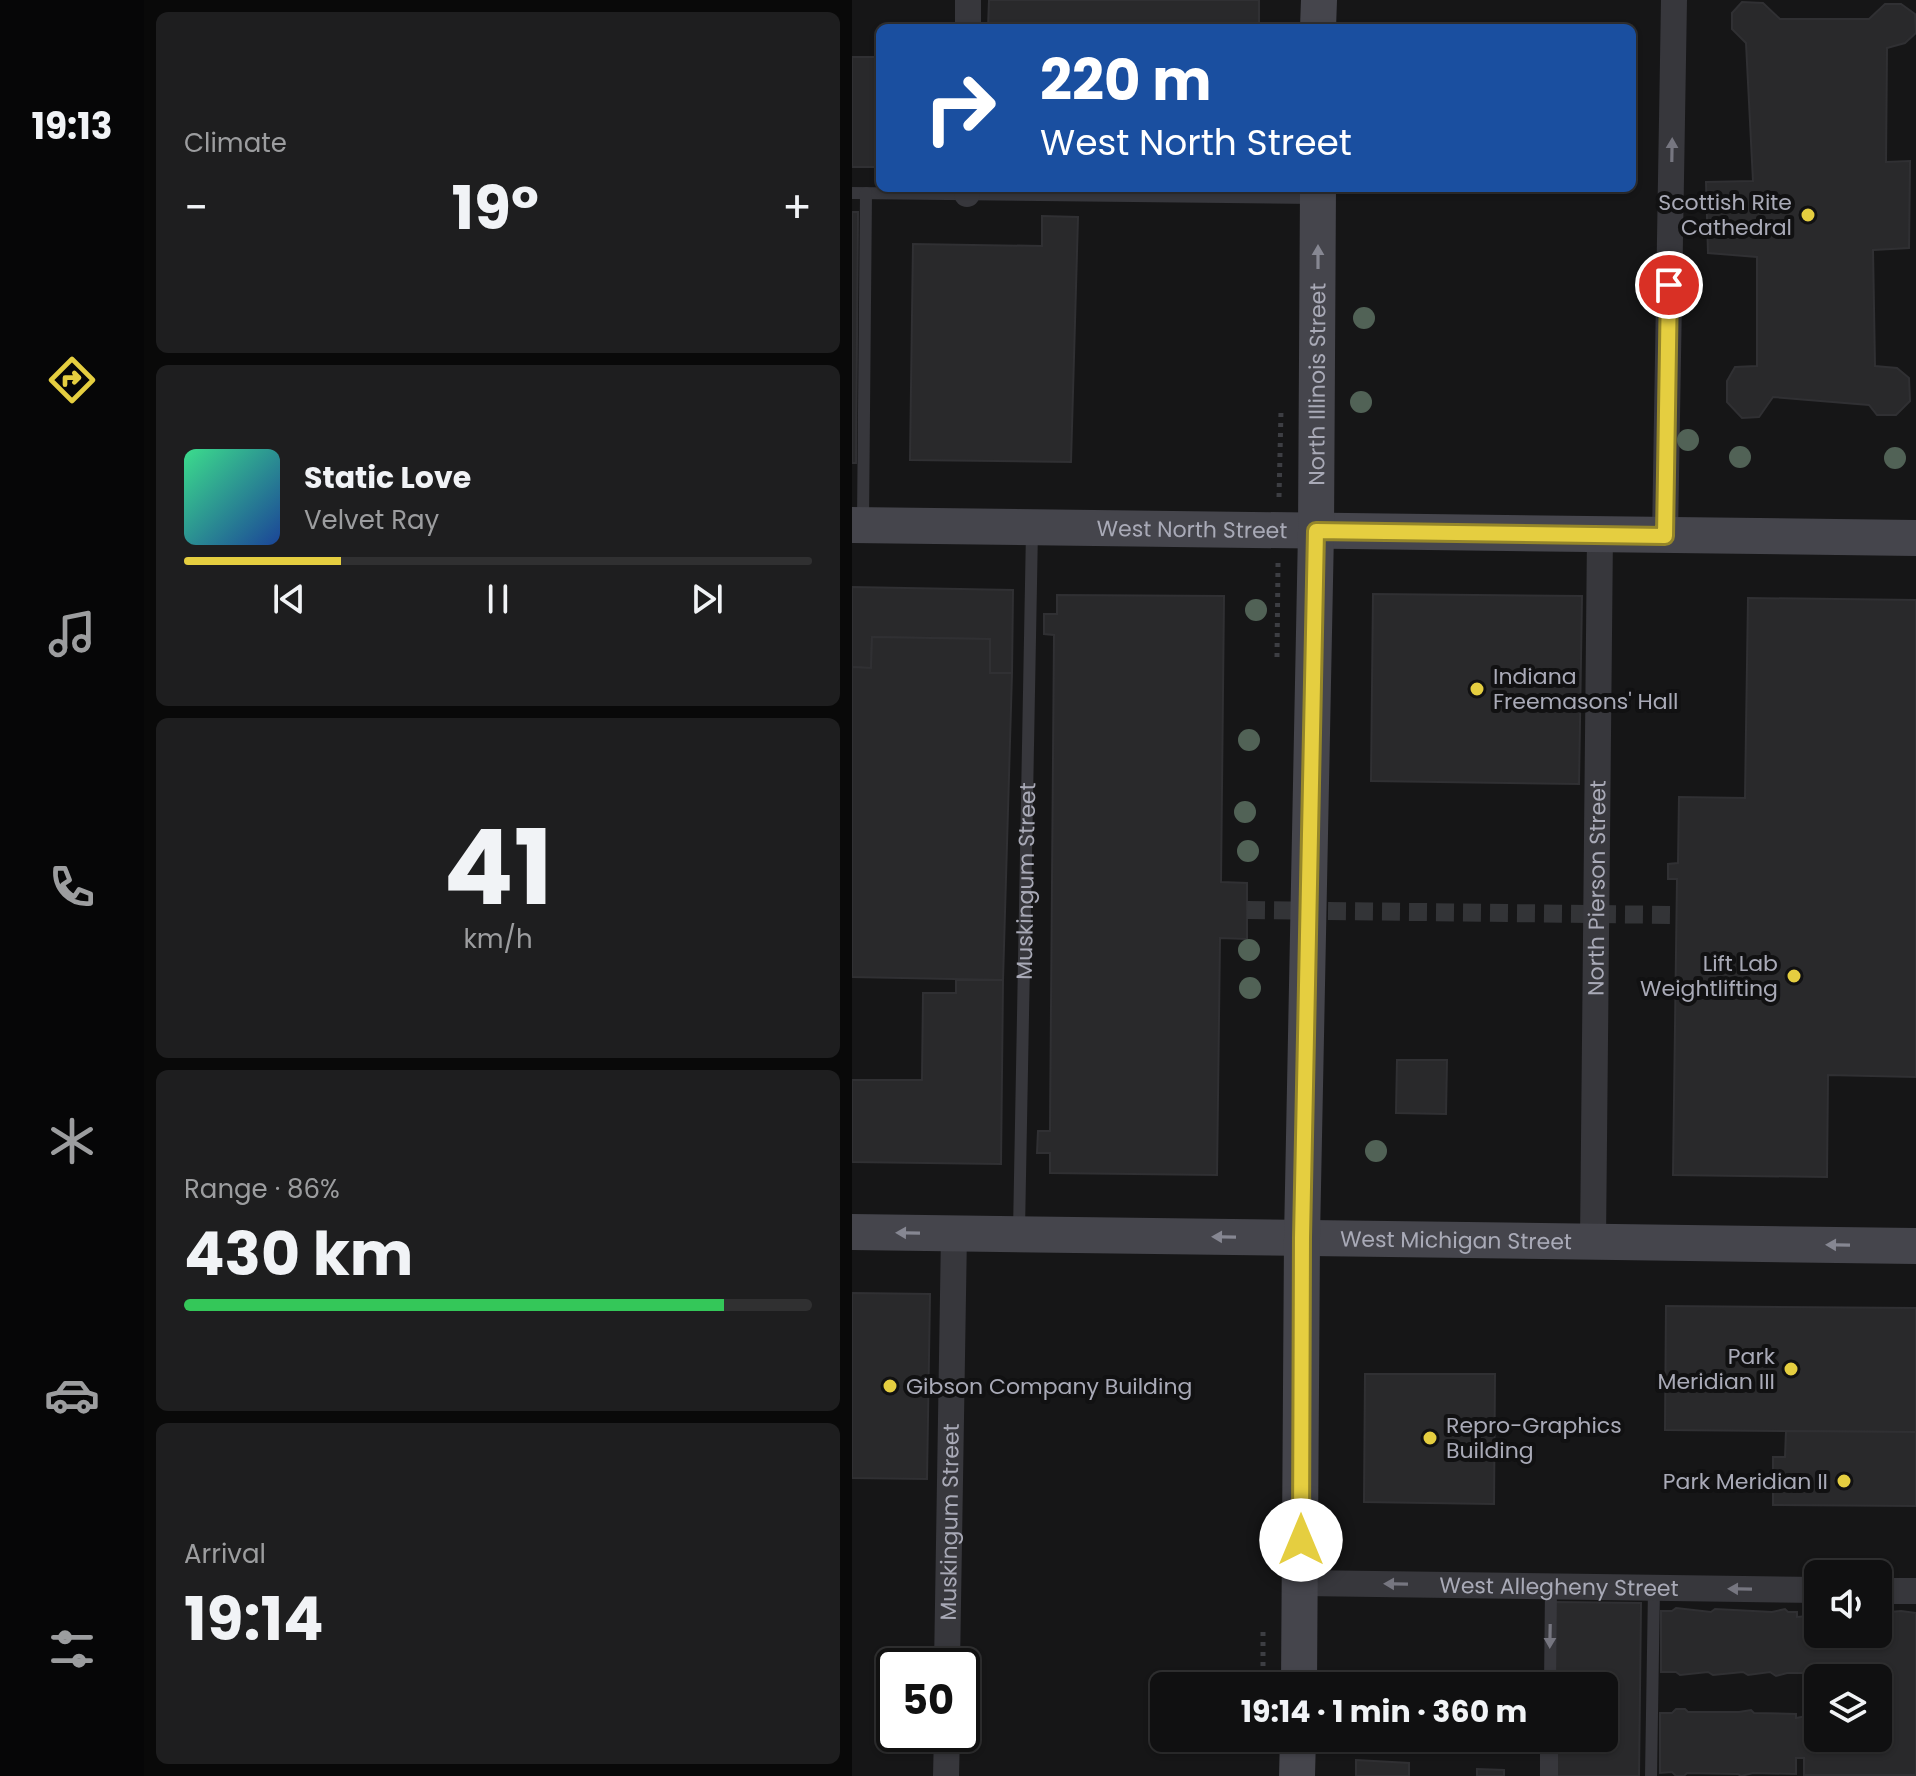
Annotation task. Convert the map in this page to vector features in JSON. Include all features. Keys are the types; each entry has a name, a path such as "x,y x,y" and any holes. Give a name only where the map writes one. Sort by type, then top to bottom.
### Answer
{"main road":[{"path":"1318,24 1319,0"},
{"name":"North Illinois Street","path":"1299,1672 1302,1238 1316,531 1318,193"},
{"name":"West North Street","path":"857,525 1916,538"},
{"name":"West Michigan Street","path":"852,1232 1916,1246"},
{"path":"1297,1776 1298,1752"}],"street":[{"path":"968,0 968,24"},
{"path":"1665,536 1674,0"},
{"name":"North Pierson Street","path":"1593,1242 1600,534"},
{"name":"Muskingum Street","path":"947,1648 954,1233"},
{"name":"West Allegheny Street","path":"1301,1583 1804,1590"},
{"path":"1892,1591 1916,1591"},
{"path":"946,1776 947,1752"},
{"path":"1549,1752 1549,1776"}],"lane":[{"path":"852,193 916,192"},
{"path":"1142,192 1318,193"},
{"path":"857,525 866,193"},
{"name":"Muskingum Street","path":"1019,1234 1032,528"},
{"path":"1550,1672 1551,1587"},
{"path":"1651,1776 1654,1588"}],"building":[{"path":"989,0 1259,0 1259,24 988,24"},
{"name":"Scottish Rite Cathedral","path":"1742,2 1763,3 1780,19 1869,19 1885,4 1901,4 1915,14 1916,33 1905,43 1887,48 1886,162 1910,161 1909,248 1873,250 1875,366 1897,368 1909,378 1910,401 1896,415 1877,415 1869,405 1773,397 1759,417 1742,418 1727,402 1727,381 1735,367 1757,366 1757,257 1708,253 1706,182 1753,181 1746,43 1732,29 1732,13"},
{"path":"852,57 876,57 876,167 852,167"},
{"path":"852,212 858,212 856,463 852,463"},
{"path":"1042,216 1078,217 1071,462 910,460 913,244 1042,246"},
{"path":"852,587 1013,590 1012,673 990,673 990,639 872,637 871,668 852,667"},
{"name":"Indiana Freemasons' Hall","path":"1373,594 1582,596 1579,784 1371,781"},
{"path":"1057,595 1224,596 1221,882 1247,883 1247,939 1220,938 1217,1175 1050,1173 1050,1153 1037,1153 1038,1131 1050,1131 1054,635 1044,634 1044,614 1057,614"},
{"path":"1748,598 1916,600 1916,1077 1828,1075 1827,1177 1673,1175 1677,879 1668,879 1668,864 1678,863 1679,797 1745,798"},
{"path":"872,637 990,639 990,673 1012,673 1003,980 852,977 852,667 871,668"},
{"path":"956,980 1003,980 1001,1164 852,1162 852,1080 922,1080 923,993 956,993"},
{"path":"1397,1060 1447,1060 1446,1114 1396,1113"},
{"name":"Gibson Company Building","path":"852,1293 930,1294 927,1479 852,1478"},
{"name":"Park Meridian III","path":"1666,1306 1916,1308 1916,1432 1665,1430"},
{"name":"Repro-Graphics Building","path":"1365,1374 1495,1374 1494,1504 1364,1502"},
{"name":"Park Meridian II","path":"1786,1431 1916,1432 1916,1506 1773,1505 1773,1457 1785,1457"},
{"path":"1555,1602 1641,1603 1639,1776 1553,1776 1554,1752 1618,1752 1618,1672 1554,1672"},
{"path":"1676,1608 1711,1612 1715,1609 1772,1612 1785,1609 1797,1612 1797,1617 1804,1616 1804,1648 1892,1648 1892,1612 1916,1613 1916,1775 1804,1775 1804,1758 1796,1758 1796,1774 1753,1773 1741,1776 1687,1773 1676,1776 1672,1772 1660,1773 1660,1713 1672,1713 1676,1709 1688,1712 1751,1710 1754,1713 1796,1714 1796,1718 1804,1717 1804,1752 1892,1752 1892,1664 1804,1664 1804,1673 1776,1676 1770,1672 1680,1675 1661,1672 1661,1611"},
{"path":"1356,1760 1409,1763 1409,1776 1356,1776"},
{"path":"1477,1769 1504,1770 1504,1776 1477,1776"}],"tunnel":[{"path":"1247,910 1677,915"}],"place":[{"name":"Scottish Rite Cathedral","path":"1808,215"},
{"name":"Indiana Freemasons' Hall","path":"1477,689"},
{"name":"Lift Lab Weightlifting","path":"1794,976"},
{"name":"Park Meridian III","path":"1791,1369"},
{"name":"Gibson Company Building","path":"890,1386"},
{"name":"Repro-Graphics Building","path":"1430,1438"},
{"name":"Park Meridian II","path":"1844,1481"}],"route":[{"path":"1301,1540 1302,1238 1316,531 1665,536 1669,285"}]}
